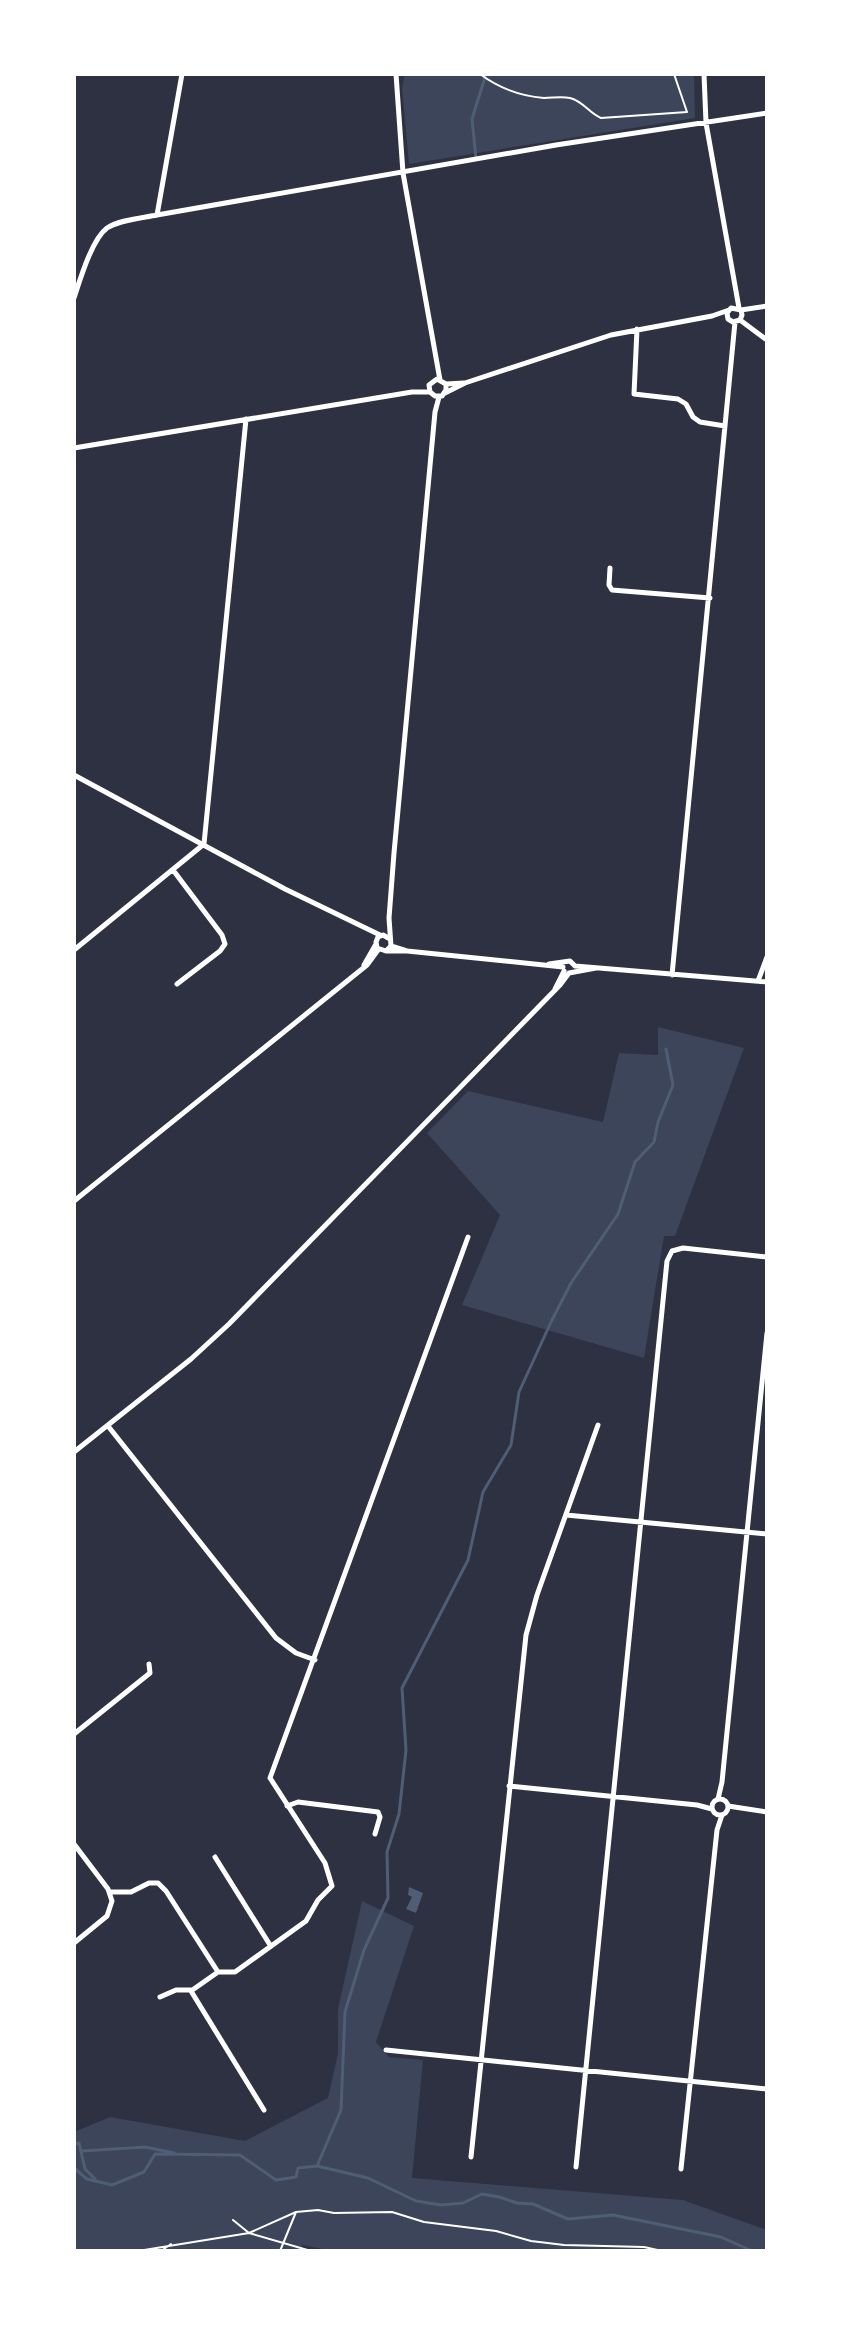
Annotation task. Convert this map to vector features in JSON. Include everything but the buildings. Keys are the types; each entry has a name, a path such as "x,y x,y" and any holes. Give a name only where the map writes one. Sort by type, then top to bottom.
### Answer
{"street":[{"path":"157,215 182,74"},
{"path":"74,1201 364,966 383,945 389,918 437,388 436,360 403,173 396,74"},
{"path":"672,975 735,314 734,287 706,123 704,74"},
{"path":"74,298 90,257 105,230 115,225 556,145 767,113"},
{"path":"74,448 465,383 637,329 767,306"},
{"path":"735,314 767,340"},
{"path":"637,329 634,394 678,399 700,422 725,427"},
{"path":"74,950 204,844 246,419"},
{"path":"610,568 609,585 615,591 710,598"},
{"path":"74,775 362,929 383,945 407,951 569,968 767,982"},
{"path":"173,870 222,935 225,944 177,984"},
{"path":"383,945 382,935 389,918"},
{"path":"362,929 382,935"},
{"path":"382,935 383,945"},
{"path":"758,981 767,957"},
{"path":"74,1452 229,1324 555,990 569,968"},
{"path":"160,1997 176,1990 191,1990 218,1972 235,1972 309,1918 318,1900 332,1886 325,1863 270,1778 468,1237"},
{"path":"576,2167 667,1261 676,1249 767,1257"},
{"path":"681,2169 767,1333"},
{"path":"471,2157 526,1635 598,1425"},
{"path":"108,1426 276,1638 296,1653 315,1660"},
{"path":"566,1515 767,1534"},
{"path":"74,1734 150,1673 149,1664"},
{"path":"509,1786 767,1812"},
{"path":"287,1806 298,1802 378,1812 380,1817 375,1834"},
{"path":"74,1844 110,1892 112,1901 107,1916 74,1943"},
{"path":"215,1857 270,1945"},
{"path":"110,1892 131,1892 149,1883 158,1883 218,1972"},
{"path":"191,1990 264,2110"},
{"path":"386,2050 767,2089"}],"path":[{"path":"480,74 515,93 578,100 601,118 687,112 674,74"},
{"path":"138,2251 249,2233 296,2212 318,2210 334,2213 392,2212 424,2222 496,2231 531,2241 644,2247 662,2251"},
{"path":"280,2251 296,2212"},
{"path":"233,2220 249,2233 311,2251"},
{"path":"161,2251 172,2244"}],"shaded area":[{"path":"405,74 694,74 695,118 409,164 402,88"},
{"path":"658,1027 744,1048 675,1236 664,1236 644,1358 462,1305 500,1215 427,1133 468,1091 603,1122 619,1053 658,1055"},
{"path":"409,1887 423,1893 416,1913 406,1909 412,1897 408,1895"},
{"path":"362,1901 414,1926 376,2042 389,2057 423,2060 412,2178 683,2200 767,2230 767,2251 333,2251 302,2245 300,2251 74,2251 74,2132 110,2117 245,2141 328,2098 338,2053 338,2009"}],"waterway":[{"path":"476,159 472,119 486,74"},
{"path":"317,2166 341,2110 345,2012 364,1950 388,1898 387,1852 399,1814 406,1750 402,1688 468,1560 483,1492 511,1445 519,1392 551,1322 571,1283 618,1214 635,1162 654,1142 658,1122 673,1085 666,1049"},
{"path":"74,2144 79,2143 85,2169 95,2179"},
{"path":"82,2151 145,2147 174,2153"},
{"path":"74,2168 87,2179 112,2185 144,2172 155,2154 240,2155 276,2180 296,2177 298,2168 317,2166 368,2178 416,2201 441,2205 463,2203 482,2194 533,2204 568,2219 613,2215 721,2237 752,2251"}]}
